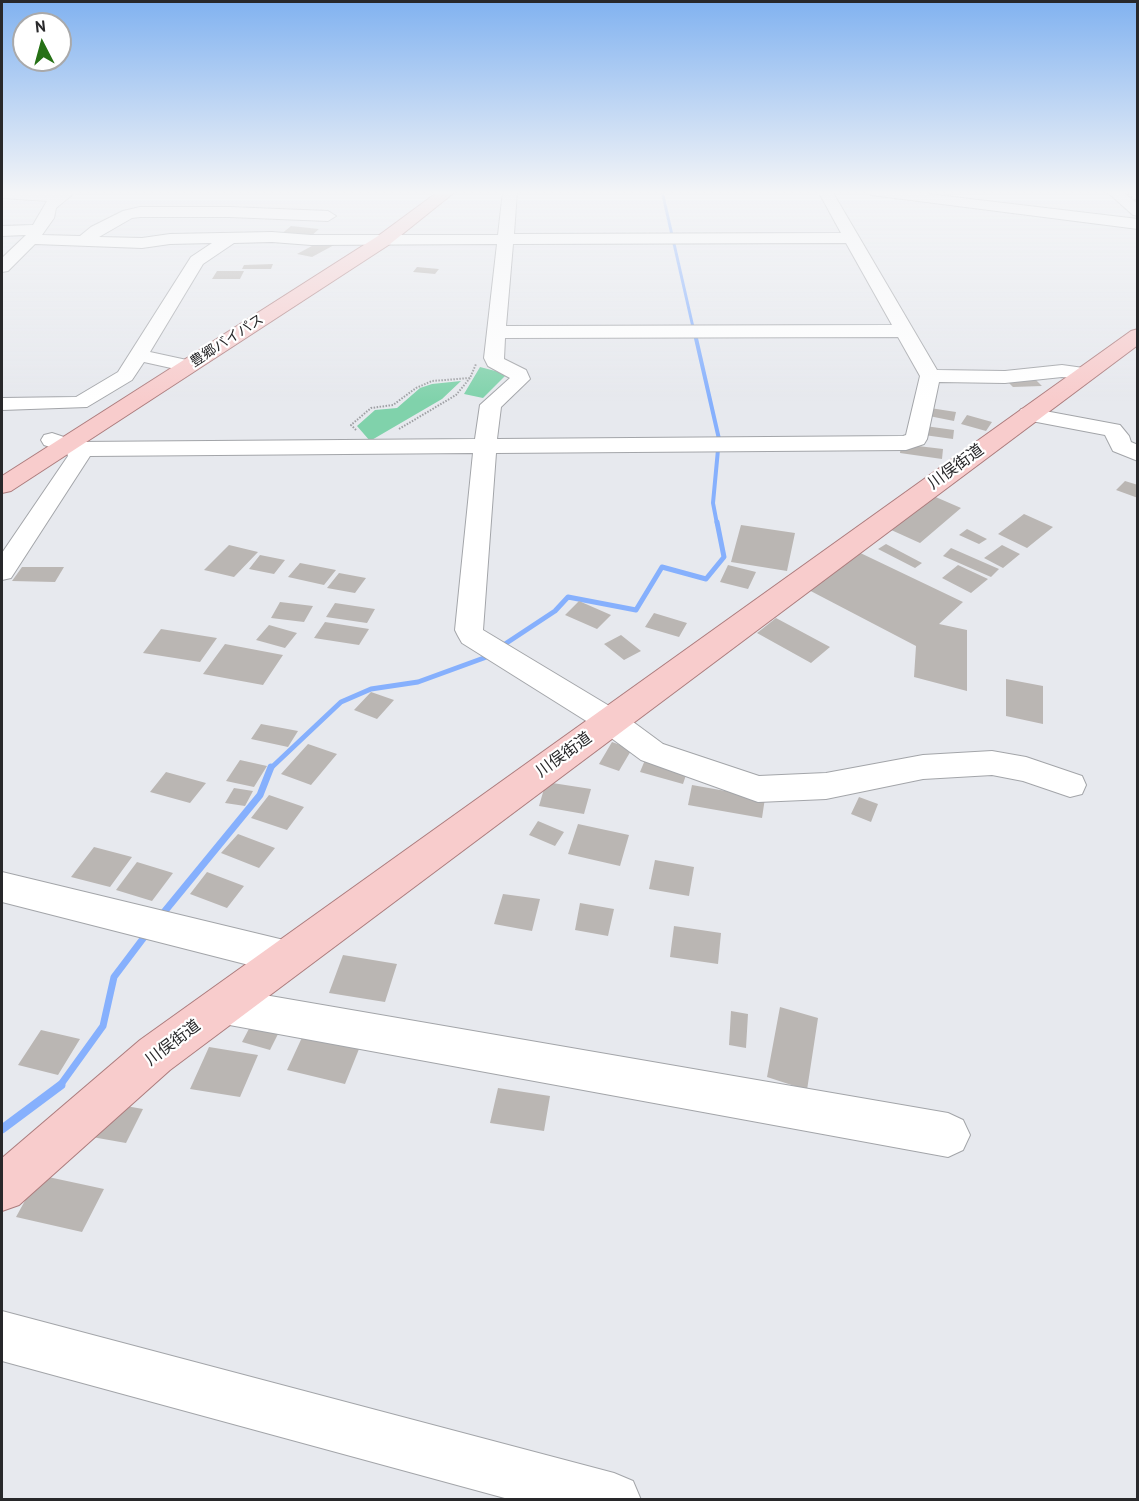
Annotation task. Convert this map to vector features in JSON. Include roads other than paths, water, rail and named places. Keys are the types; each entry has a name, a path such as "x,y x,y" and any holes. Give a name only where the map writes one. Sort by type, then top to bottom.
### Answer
{"main road":[{"name":"豊郷バイパス","path":"2,486 182,364 343,261"},
{"name":"川俣街道","path":"3,1190 155,1055 1137,334"},
{"name":"豊郷バイパス","path":"2,471 65,444"}],"street":[{"path":"2,404 80,403 125,376 197,261"},
{"path":"503,261 494,358 495,362 519,374 520,378 491,405 485,446 469,630 472,636 610,721 652,752 758,789 826,786 922,767 992,763 1026,769 1070,785"},
{"path":"65,444 485,446 906,443 916,439 930,376 865,261"},
{"path":"496,332 905,331"},
{"path":"138,355 182,364"},
{"path":"930,376 1005,377 1062,371 1084,374"},
{"path":"1029,414 1112,430 1118,436 1121,446 1137,454"},
{"path":"2,572 79,456 65,444"},
{"path":"2,886 288,958"},
{"path":"224,1006 948,1135"},
{"path":"2,1336 614,1500"}],"waterway":[{"path":"678,261 695,336"},
{"path":"695,334 719,439 713,503 717,524"},
{"path":"504,648 502,646 555,611 568,597 636,610 662,567 706,579 724,557 717,522"},
{"path":"271,768 341,702 371,689 418,682 492,655"},
{"path":"160,917 260,795 271,767"},
{"path":"60,1086 103,1026 114,977 148,932"},
{"path":"2,1129 60,1086"}]}
